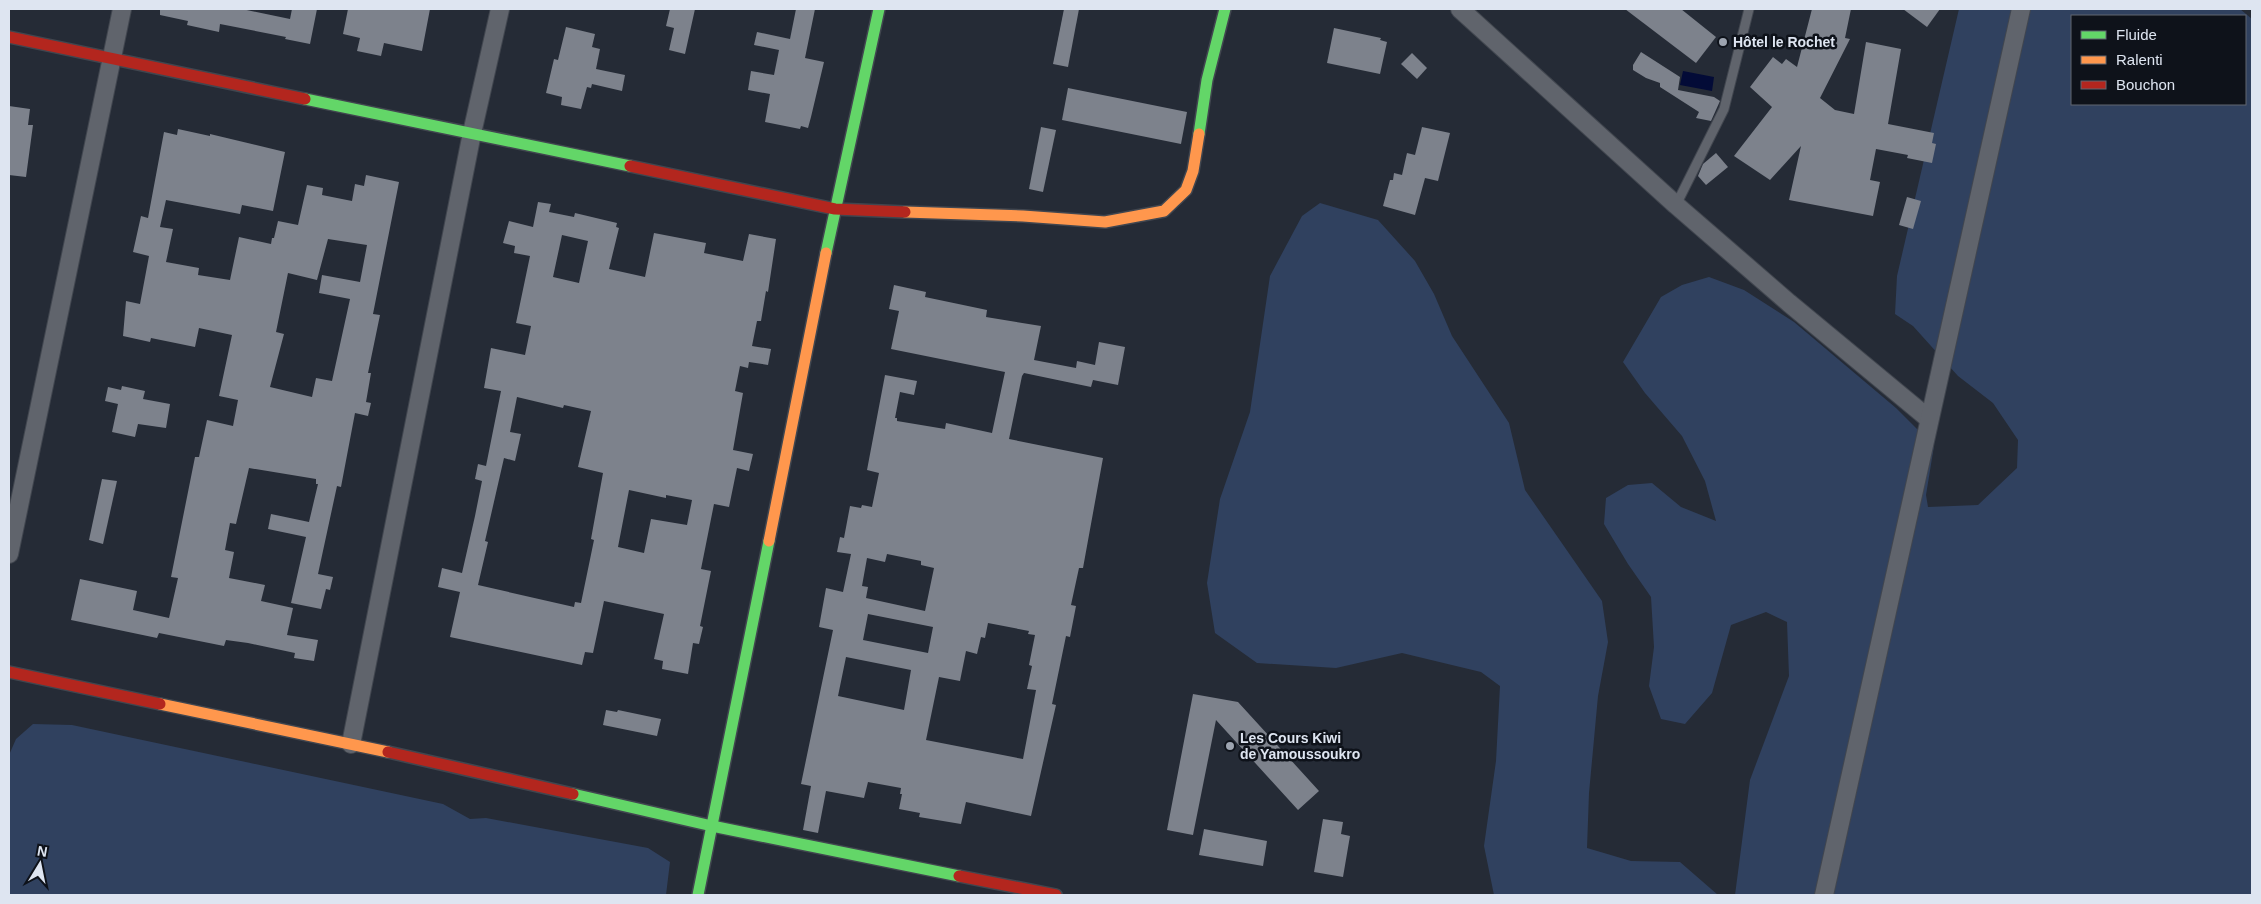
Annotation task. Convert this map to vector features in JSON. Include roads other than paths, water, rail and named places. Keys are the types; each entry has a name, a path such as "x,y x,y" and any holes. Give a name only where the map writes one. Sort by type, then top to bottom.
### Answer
{"street":[{"path":"9,554 122,9"},
{"path":"351,744 472,133 500,9"},
{"path":"698,895 835,209 879,9"},
{"path":"9,36 835,209 1023,216 1105,222 1164,211 1186,190 1193,171 1207,80 1225,9"},
{"path":"1460,9 1676,205 1790,304 1929,419"},
{"path":"1824,895 2021,9"},
{"path":"9,672 351,744 712,826 1056,895"}],"lane":[{"path":"1676,205 1724,109 1749,9"}],"place":[{"name":"Hôtel le Rochet","path":"1723,42"},
{"name":"Les Cours Kiwi de Yamoussoukro","path":"1230,746"}]}
